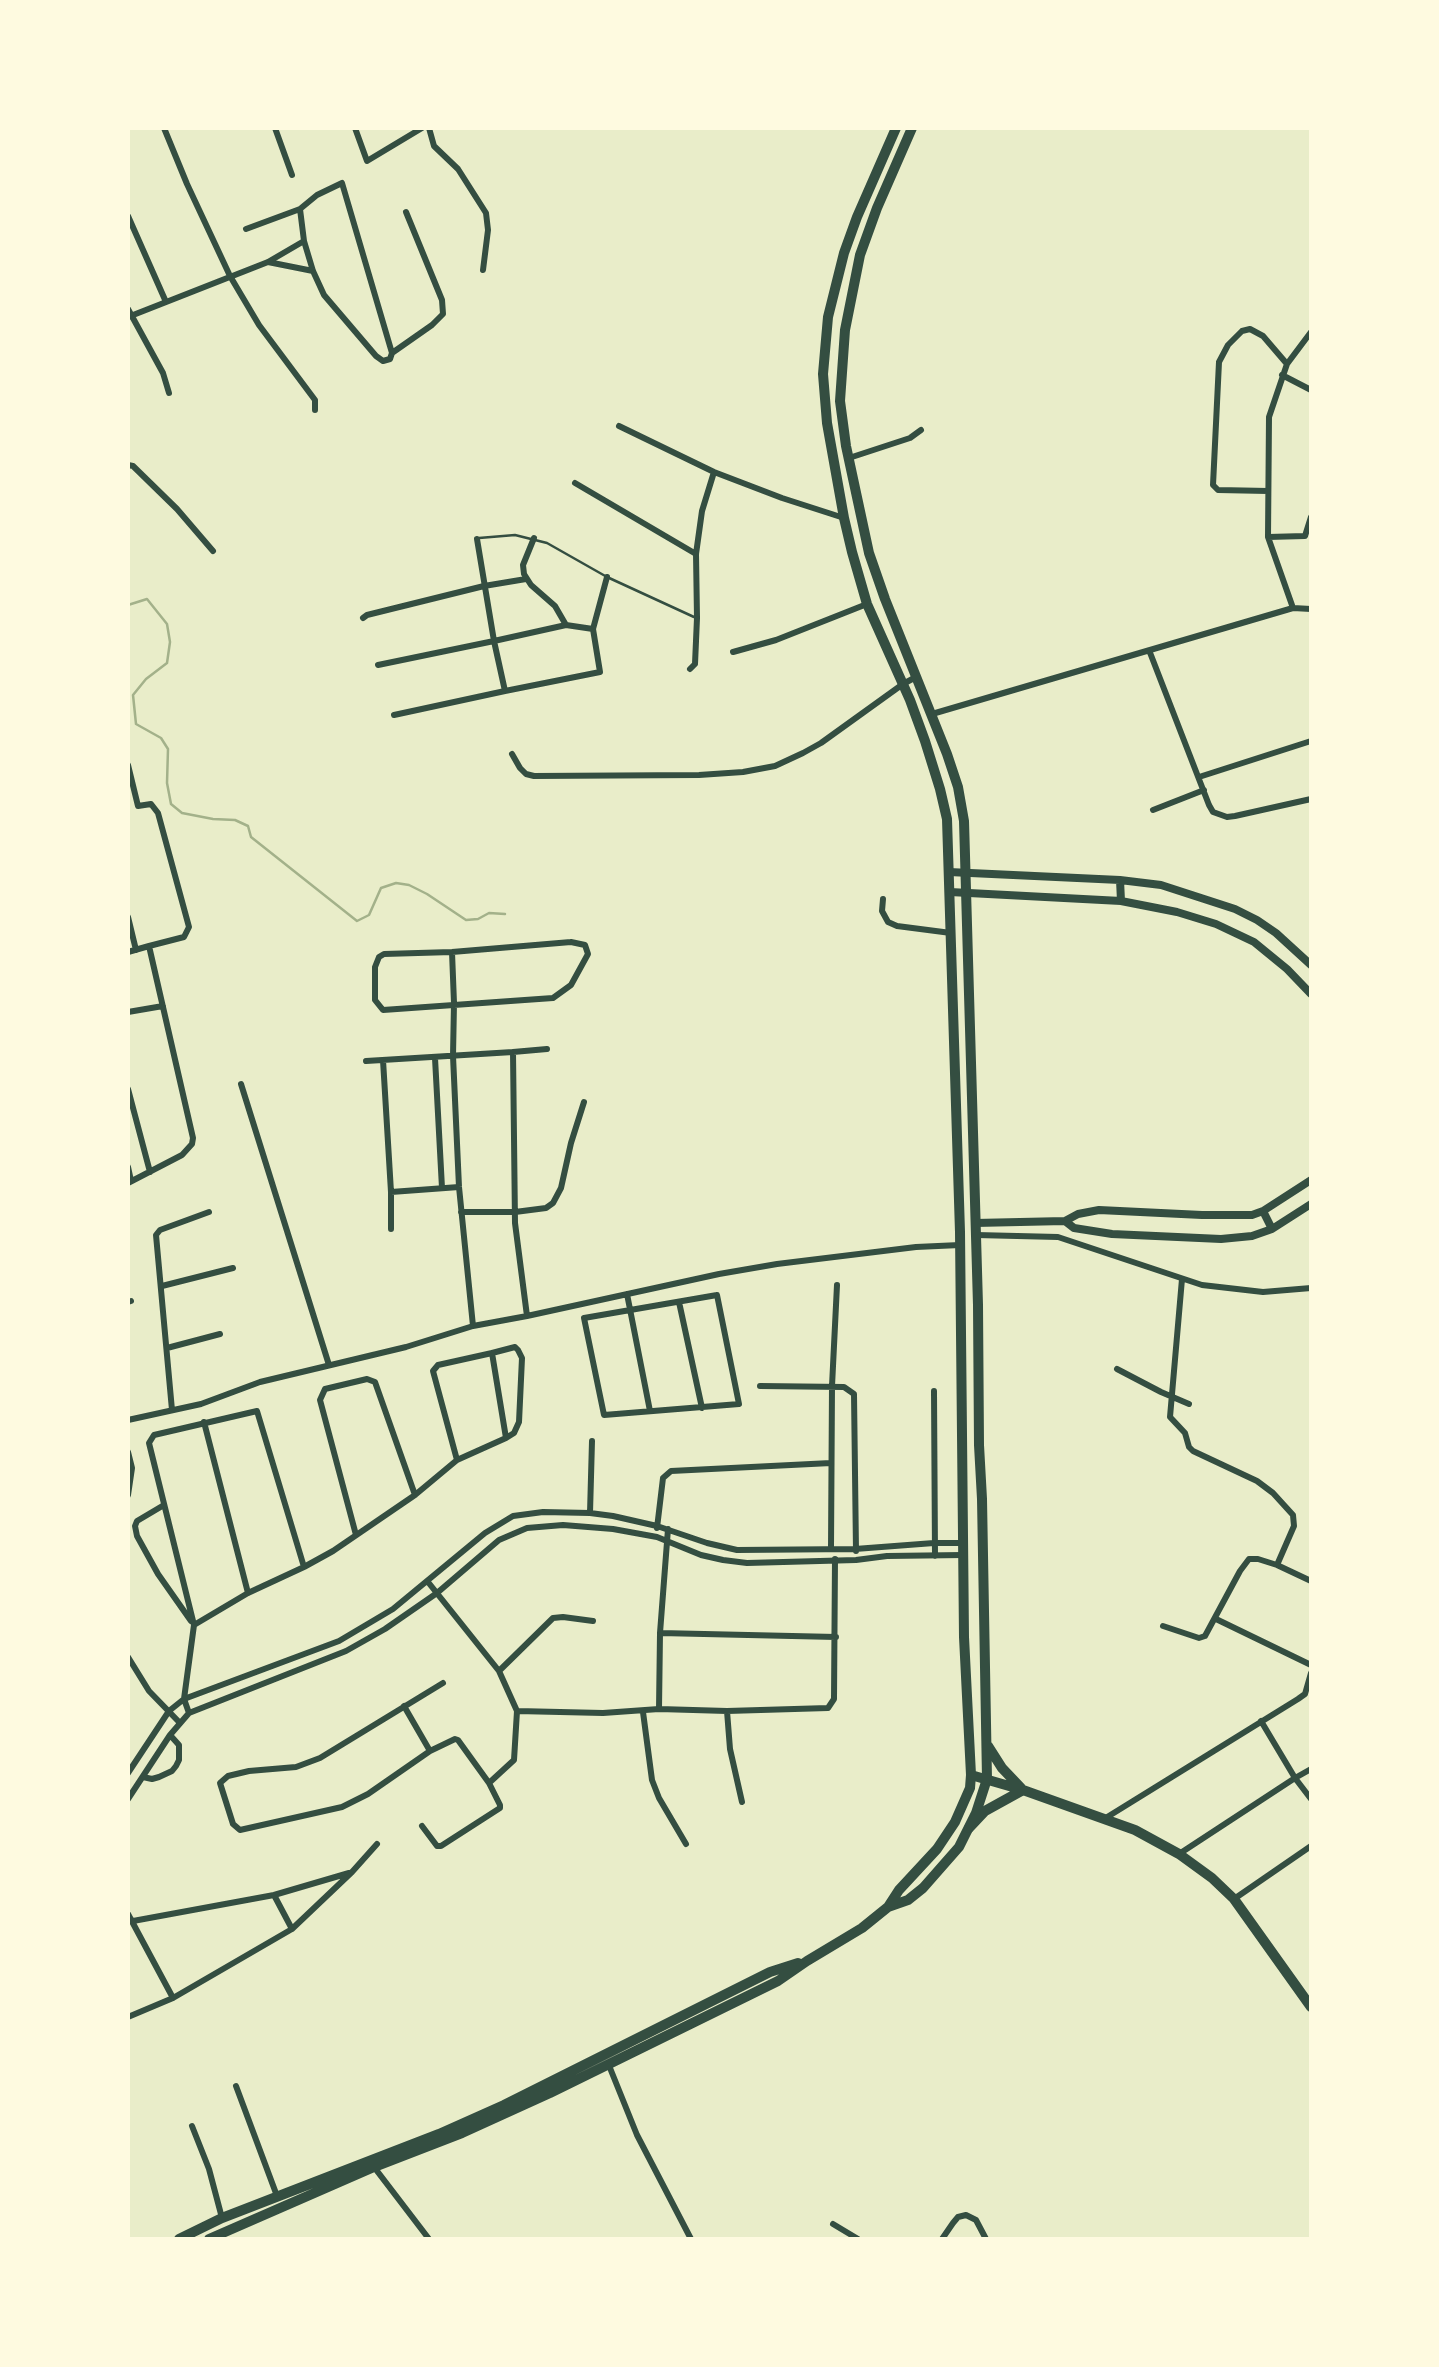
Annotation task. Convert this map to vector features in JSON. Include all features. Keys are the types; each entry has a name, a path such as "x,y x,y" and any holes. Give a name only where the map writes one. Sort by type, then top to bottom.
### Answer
{"highway":[{"path":"896,128 844,253 828,317 823,374 844,518 867,604 925,741 944,805 950,892 960,1245 963,1555 971,1775 1023,1790 1135,1830 1179,1854 1212,1878 1234,1899 1311,2007"},
{"path":"912,128 860,255 845,330 840,401 857,500 876,576 932,714 958,787 964,821 987,1779"},
{"path":"987,1745 1002,1769 1023,1790"},
{"path":"969,1828 985,1811 1023,1790"}],"main road":[{"path":"179,2239 222,2218 439,2134 778,1981 862,1928 888,1907 899,1890 937,1849 955,1822 970,1788 971,1775"},
{"path":"888,1907 908,1900 923,1888 959,1847 987,1779"},
{"path":"209,2239 374,2167 462,2133 550,2093 608,2063 619,2052"}],"street":[{"path":"164,128 230,276 259,325 315,400 315,410"},
{"path":"275,128 292,175"},
{"path":"355,128 367,161 422,128"},
{"path":"429,128 434,146 458,169 486,214 488,230 483,270"},
{"path":"246,229 300,209 317,195 342,183 392,353"},
{"path":"300,209 304,241 324,295 376,356 386,361 392,353 443,314 442,300 406,212"},
{"path":"128,216 166,302"},
{"path":"169,393 163,373 129,314 268,262 304,241"},
{"path":"268,262 313,271"},
{"path":"1268,491 1214,487 1219,362 1228,345 1242,331 1250,329 1264,336 1287,364"},
{"path":"1293,608 1268,537 1269,417 1287,364 1311,332"},
{"path":"1282,375 1311,390"},
{"path":"619,426 714,472 844,518"},
{"path":"849,458 910,438 921,430"},
{"path":"128,466 133,467 177,509 213,551"},
{"path":"690,669 695,664 698,618 695,554 702,511 714,472"},
{"path":"575,483 695,554"},
{"path":"1268,537 1305,536 1311,517"},
{"path":"534,538 523,565 526,579 555,606 566,625"},
{"path":"477,539 505,691"},
{"path":"394,715 600,672 593,629 607,577"},
{"path":"363,618 484,586 526,579"},
{"path":"733,652 776,640 867,604"},
{"path":"932,714 1293,608 1311,609"},
{"path":"378,665 566,625 593,629"},
{"path":"1149,650 1213,812 1227,817 1311,799"},
{"path":"512,754 526,774 534,776 699,775 743,772 775,766 821,743 916,677"},
{"path":"1199,777 1311,741"},
{"path":"128,765 138,806"},
{"path":"1153,810 1203,790"},
{"path":"128,808 151,804 158,813 189,928 184,937 128,952"},
{"path":"949,872 1120,880 1161,885 1235,909 1257,920 1276,933 1311,965"},
{"path":"1023,875 1024,895"},
{"path":"1120,880 1121,901"},
{"path":"950,892 1121,901 1177,912 1238,933 1270,954 1311,994"},
{"path":"883,899 882,911 888,922 897,926 951,933"},
{"path":"128,917 136,950"},
{"path":"571,942 580,942 588,949 576,978 565,991 553,998 454,1003 383,1010 375,1000 376,961 384,954 452,952 571,942"},
{"path":"128,1167 130,1182 181,1155 192,1144 193,1138 149,946"},
{"path":"452,952 459,1187 473,1326"},
{"path":"128,1012 163,1006"},
{"path":"366,1061 547,1049"},
{"path":"513,1052 515,1212 527,1316"},
{"path":"435,1058 442,1188"},
{"path":"383,1060 391,1229"},
{"path":"242,1084 329,1365"},
{"path":"128,1089 150,1172"},
{"path":"461,1212 515,1212 546,1208 557,1198 584,1102"},
{"path":"975,1223 1065,1222 1078,1214 1099,1210 1240,1216 1263,1211 1311,1180"},
{"path":"391,1192 459,1187"},
{"path":"1065,1222 1074,1228 1089,1231 1174,1239 1231,1238 1272,1230 1311,1204"},
{"path":"1263,1211 1272,1230"},
{"path":"172,1410 156,1239 158,1232 209,1212"},
{"path":"976,1235 1058,1237 1202,1285 1263,1292 1311,1288"},
{"path":"128,1420 201,1404 260,1382 406,1347 473,1326 777,1264 916,1247 960,1245"},
{"path":"162,1286 233,1269"},
{"path":"1182,1279 1170,1418 1185,1433 1191,1450 1257,1481 1273,1493 1293,1515 1294,1526 1277,1565"},
{"path":"831,1548 832,1386 837,1285"},
{"path":"627,1294 650,1411"},
{"path":"717,1295 739,1404 604,1416 584,1318 630,1311 717,1295"},
{"path":"679,1302 702,1408"},
{"path":"167,1348 220,1334"},
{"path":"194,1625 248,1593 304,1567 415,1495 457,1460 506,1438 517,1430 522,1358 515,1347 438,1365 433,1371 457,1460"},
{"path":"492,1353 506,1438"},
{"path":"1117,1369 1189,1404"},
{"path":"356,1535 320,1400 329,1387 367,1379 375,1382 415,1495"},
{"path":"760,1386 849,1388 855,1398 856,1560"},
{"path":"934,1391 935,1556"},
{"path":"189,1713 184,1699 194,1625 149,1440 154,1436 204,1422 257,1411 304,1567"},
{"path":"204,1422 248,1593"},
{"path":"590,1513 592,1441"},
{"path":"128,1452 132,1468 128,1495"},
{"path":"657,1537 663,1478 671,1471 831,1463"},
{"path":"164,1505 137,1521 137,1536 158,1574 194,1625"},
{"path":"128,1773 169,1711 184,1699 339,1641 393,1609 502,1521 526,1513 590,1513 657,1525 707,1543 737,1550 855,1549 963,1543"},
{"path":"526,1513 527,1528"},
{"path":"128,1799 170,1735 189,1713 346,1651 385,1629 437,1593 487,1549 511,1534 527,1528 542,1525 593,1527 657,1537 701,1555 735,1562 963,1555"},
{"path":"659,1709 660,1633 668,1530"},
{"path":"818,1548 818,1559"},
{"path":"517,1710 603,1713 659,1709 727,1711 828,1708 834,1699 838,1559 841,1548"},
{"path":"1163,1626 1202,1638 1216,1619 1240,1570 1249,1559 1277,1565 1311,1581"},
{"path":"428,1582 499,1671 517,1710 514,1760 489,1783"},
{"path":"499,1671 553,1618 593,1621"},
{"path":"1216,1619 1311,1665"},
{"path":"660,1633 836,1637"},
{"path":"128,1657 149,1691 180,1723"},
{"path":"1104,1819 1305,1694 1311,1673"},
{"path":"422,1826 437,1846 498,1810 500,1805 489,1783 458,1740 454,1739 430,1751 368,1794 342,1807 240,1830 234,1827 220,1783 223,1778 250,1771 296,1767 320,1758 443,1683"},
{"path":"404,1706 430,1751"},
{"path":"727,1711 730,1749 742,1802"},
{"path":"643,1712 655,1790 686,1844"},
{"path":"1261,1721 1295,1778 1311,1799"},
{"path":"143,1777 159,1777 176,1766 180,1752 170,1735"},
{"path":"1179,1854 1311,1769"},
{"path":"128,2017 173,1998 292,1929 352,1872 377,1844"},
{"path":"1234,1899 1311,1846"},
{"path":"133,1921 274,1895 352,1872"},
{"path":"274,1895 292,1929"},
{"path":"128,1914 173,1998"},
{"path":"608,2063 637,2135 691,2239"},
{"path":"236,2086 277,2196"},
{"path":"192,2126 209,2169 222,2218"},
{"path":"374,2167 429,2239"},
{"path":"942,2239 958,2217 966,2215 976,2220 986,2239"},
{"path":"833,2224 858,2239"}],"lane":[{"path":"477,539 515,535 534,538 566,552 607,577 698,618"}],"waterway":[{"path":"128,605 147,599 167,624 170,642 167,663 146,679 133,695 136,724 161,738 168,749 167,783 171,804 182,813 235,820 248,826 251,837 357,921 369,915 381,888 396,883 409,885 427,894 466,920 478,919 489,913 505,914"}]}
